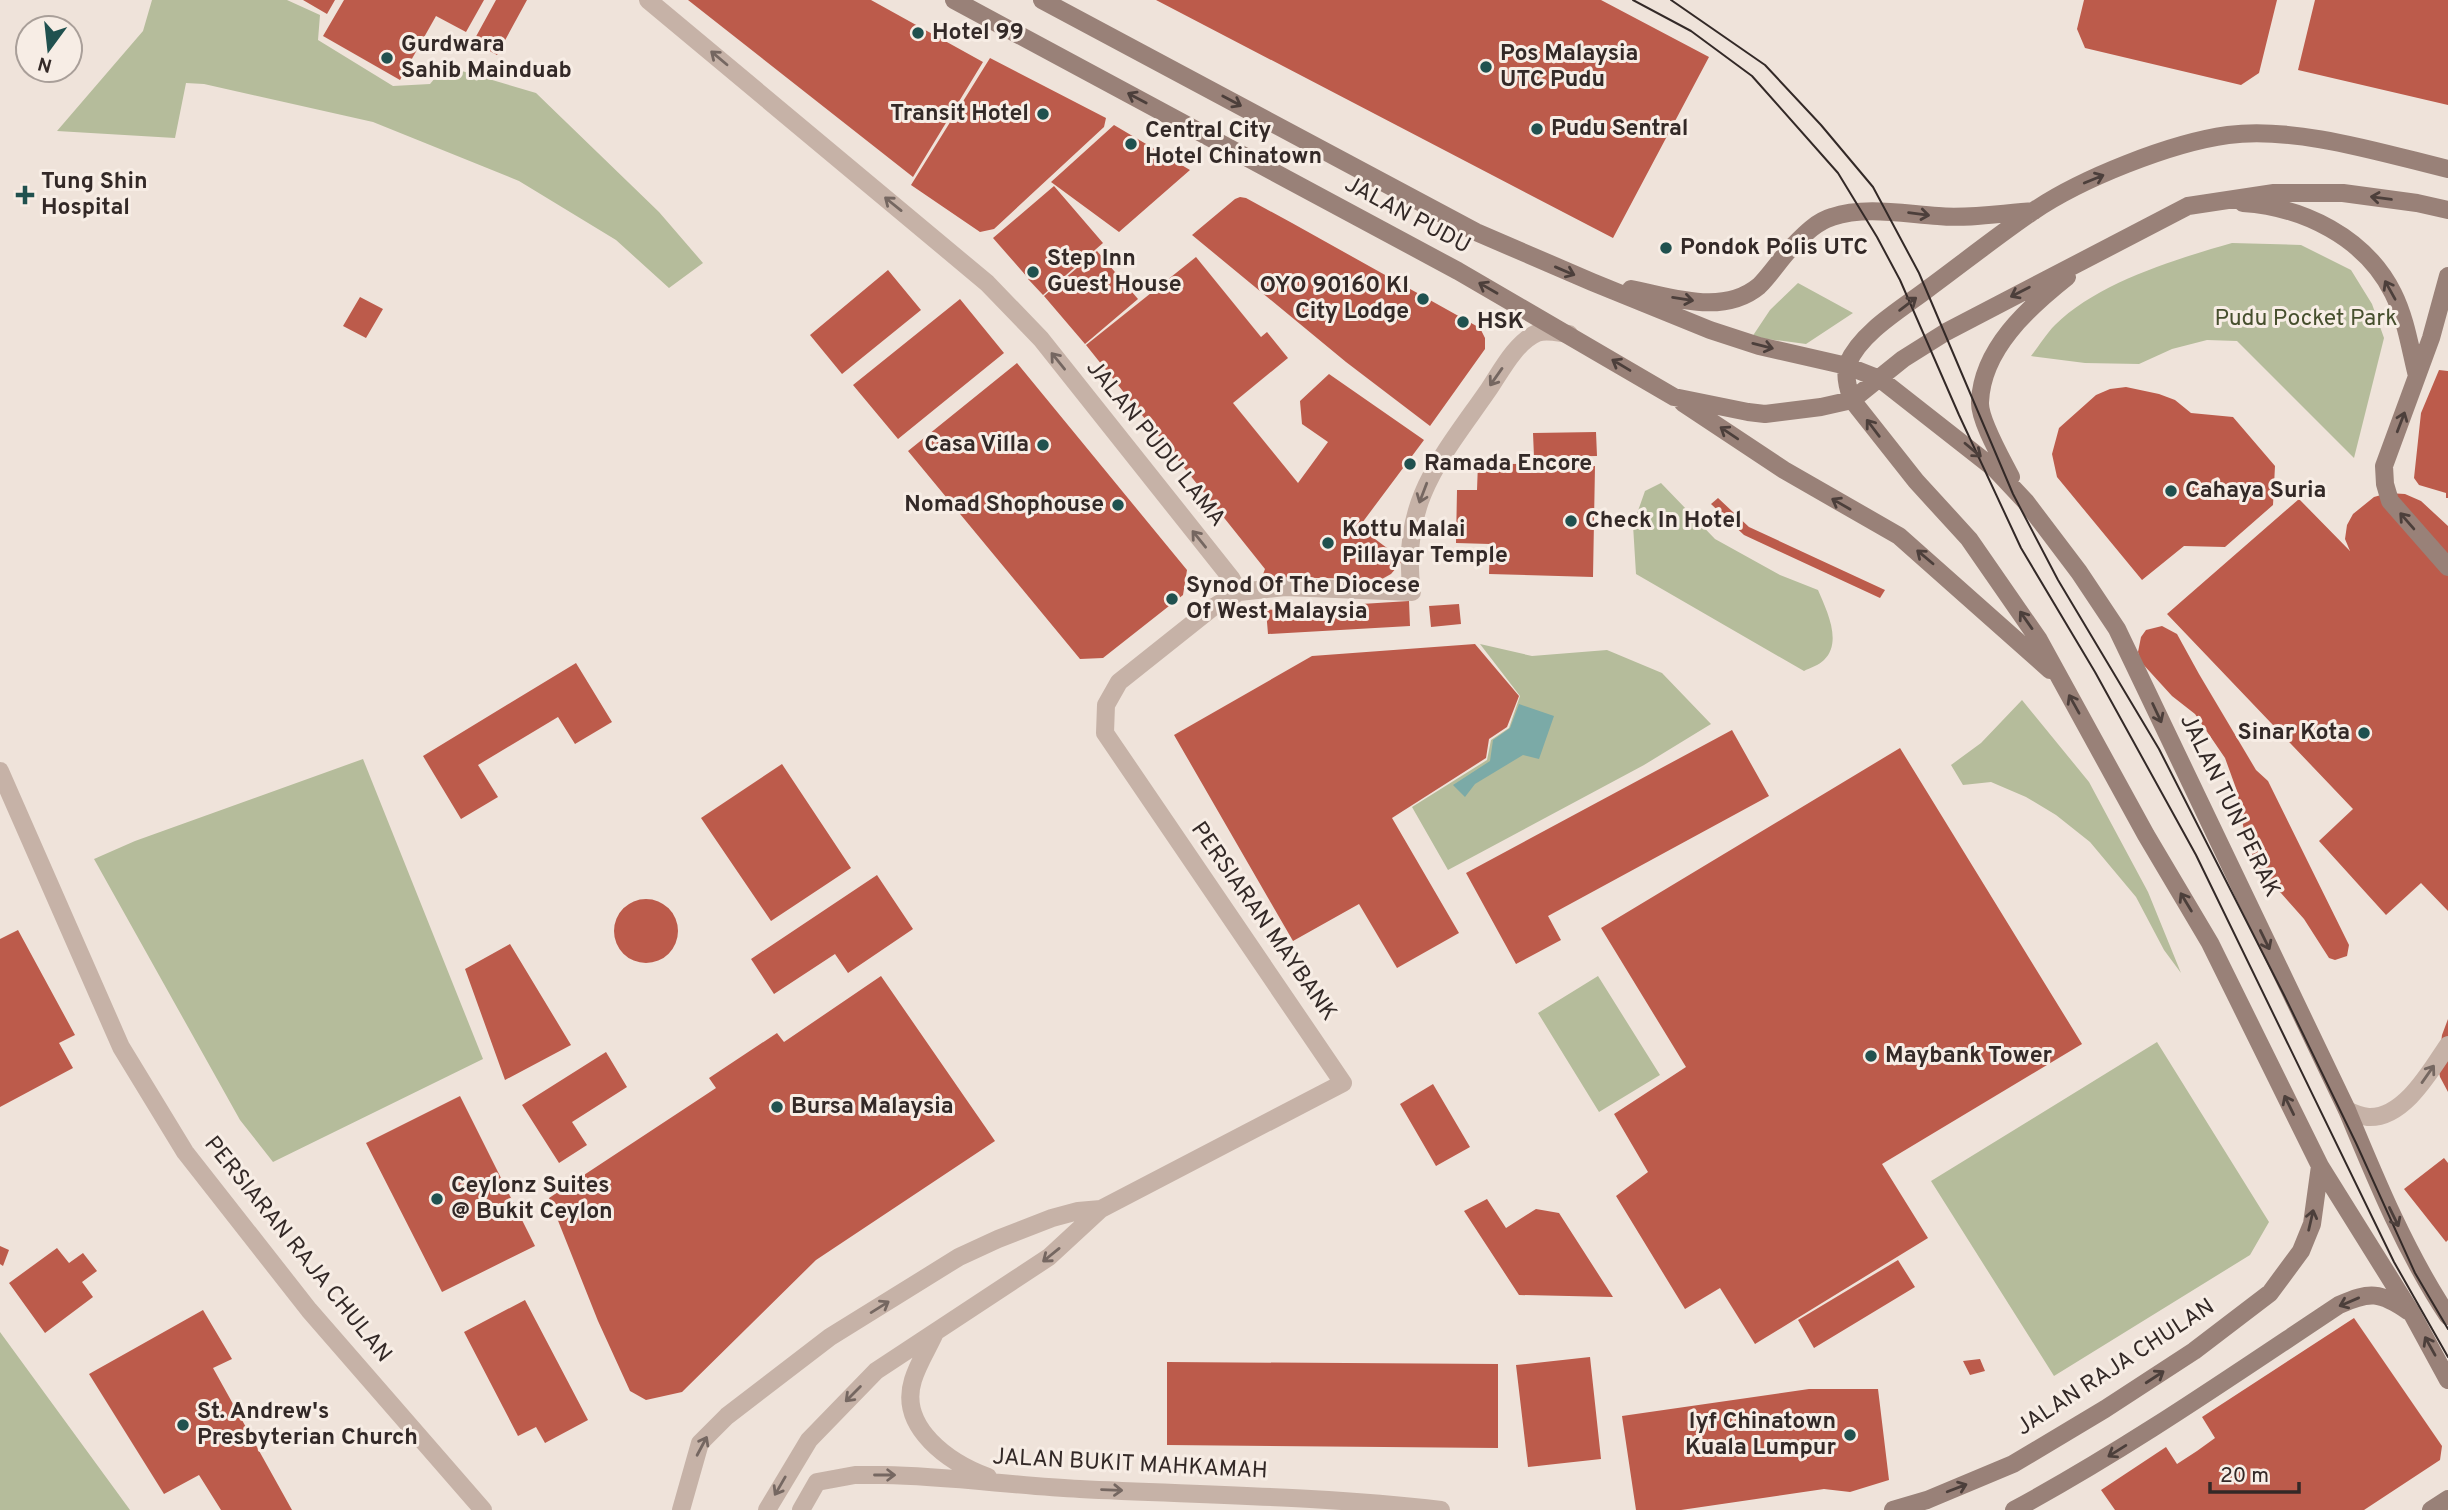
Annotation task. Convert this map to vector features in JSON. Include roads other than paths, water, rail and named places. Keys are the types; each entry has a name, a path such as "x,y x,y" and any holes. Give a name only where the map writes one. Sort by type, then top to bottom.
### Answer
{"main road":[{"name":"JALAN PUDU","path":"954,0 1458,271 1674,397 1765,414 1852,400"},
{"name":"JALAN PUDU","path":"1042,0 1476,232 1592,282 1734,338 1847,366 1880,379"},
{"path":"2448,169 2379,152 2279,134 2229,135 2176,147 2083,183 2034,211 1881,325 1857,349 1847,366 1847,387 1852,400 1916,481 1969,539 2039,640 2146,835 2210,943 2320,1166 2411,1312 2448,1380"},
{"path":"1852,400 1903,359 1946,332 2188,206 2274,193 2343,192 2448,210"},
{"path":"2211,201 2251,204 2312,219 2331,228 2365,255 2392,292 2406,330 2417,378"},
{"path":"1592,282 1688,300 1730,302 1745,296 1759,285 1809,231 1831,217 1891,212 1968,216 2034,211"},
{"path":"2026,502 2002,459 1980,404 1985,376 2000,344 2022,316 2103,250"},
{"path":"2448,276 2438,317 2384,466 2390,501 2448,567"},
{"name":"JALAN TUN PERAK","path":"1880,379 1988,463 2026,502 2079,572 2117,629 2347,1110 2372,1173 2433,1295 2448,1316"},
{"path":"1674,397 1784,470 1899,536 2060,679"},
{"name":"JALAN RAJA CHULAN","path":"1893,1510 1927,1500 2013,1464 2194,1351 2270,1293 2305,1242 2312,1224 2320,1166"},
{"path":"2014,1510 2068,1481 2144,1434 2339,1305 2368,1295 2378,1295 2389,1298 2411,1312"},
{"path":"2431,1510 2448,1499"}],"street":[{"name":"JALAN PUDU LAMA","path":"648,0 987,283 1041,339 1240,592"},
{"path":"1240,592 1285,587 1412,592 1409,551 1413,529 1429,476 1444,450 1509,359 1525,342 1540,331 1569,334"},
{"name":"PERSIARAN MAYBANK","path":"767,1510 809,1440 876,1371 1049,1257 1101,1209 1343,1083 1105,733 1106,705 1119,682 1212,608 1240,592"},
{"name":"PERSIARAN RAJA CHULAN","path":"0,771 7,796 121,1047 185,1152 309,1310 483,1510"},
{"path":"2347,1110 2369,1117 2380,1116 2407,1101 2448,1045"},
{"name":"PERSIARAN MAYBANK","path":"681,1510 701,1443 727,1416 830,1337 959,1257 1052,1219 1078,1211 1101,1209"},
{"path":"934,1335 912,1381 911,1404 918,1425 930,1441 953,1462 1007,1484"},
{"name":"JALAN BUKIT MAHKAMAH","path":"801,1510 817,1482 855,1475 1378,1502 1441,1510"}],"water":[{"path":"1519,704 1554,716 1539,759 1523,755 1475,784 1465,797 1453,785 1490,761 1493,740 1510,728"}],"tram line":[{"path":"1633,0 1691,31 1752,76 1838,173 1877,237 1900,280 2021,548 2095,672 2196,855 2394,1262 2448,1357"},
{"path":"1671,0 1765,65 1821,125 1873,187 1919,273 2013,494 2058,580 2159,749 2285,997 2415,1273 2448,1329"}],"place":[{"name":"Hotel 99","path":"918,33"},
{"name":"Gurdwara Sahib Mainduab","path":"387,58"},
{"name":"Pos Malaysia UTC Pudu","path":"1486,67"},
{"name":"Transit Hotel","path":"1043,114"},
{"name":"Pudu Sentral","path":"1537,129"},
{"name":"Central City Hotel Chinatown","path":"1131,144"},
{"name":"Tung Shin Hospital","path":"25,195"},
{"name":"Pondok Polis UTC","path":"1666,248"},
{"name":"Step Inn Guest House","path":"1033,272"},
{"name":"OYO 90160 Kl City Lodge","path":"1423,299"},
{"name":"HSK","path":"1463,322"},
{"name":"Casa Villa","path":"1043,445"},
{"name":"Ramada Encore","path":"1410,464"},
{"name":"Cahaya Suria","path":"2171,491"},
{"name":"Nomad Shophouse","path":"1118,505"},
{"name":"Check In Hotel","path":"1571,521"},
{"name":"Kottu Malai Pillayar Temple","path":"1328,543"},
{"name":"Synod Of The Diocese Of West Malaysia","path":"1172,599"},
{"name":"Sinar Kota","path":"2364,733"},
{"name":"Maybank Tower","path":"1871,1056"},
{"name":"Bursa Malaysia","path":"777,1107"},
{"name":"Ceylonz Suites @ Bukit Ceylon","path":"437,1199"},
{"name":"St. Andrew's Presbyterian Church","path":"183,1425"},
{"name":"lyf Chinatown Kuala Lumpur","path":"1850,1435"}],"park label":[{"name":"Pudu Pocket Park","path":"2306,319"}]}
